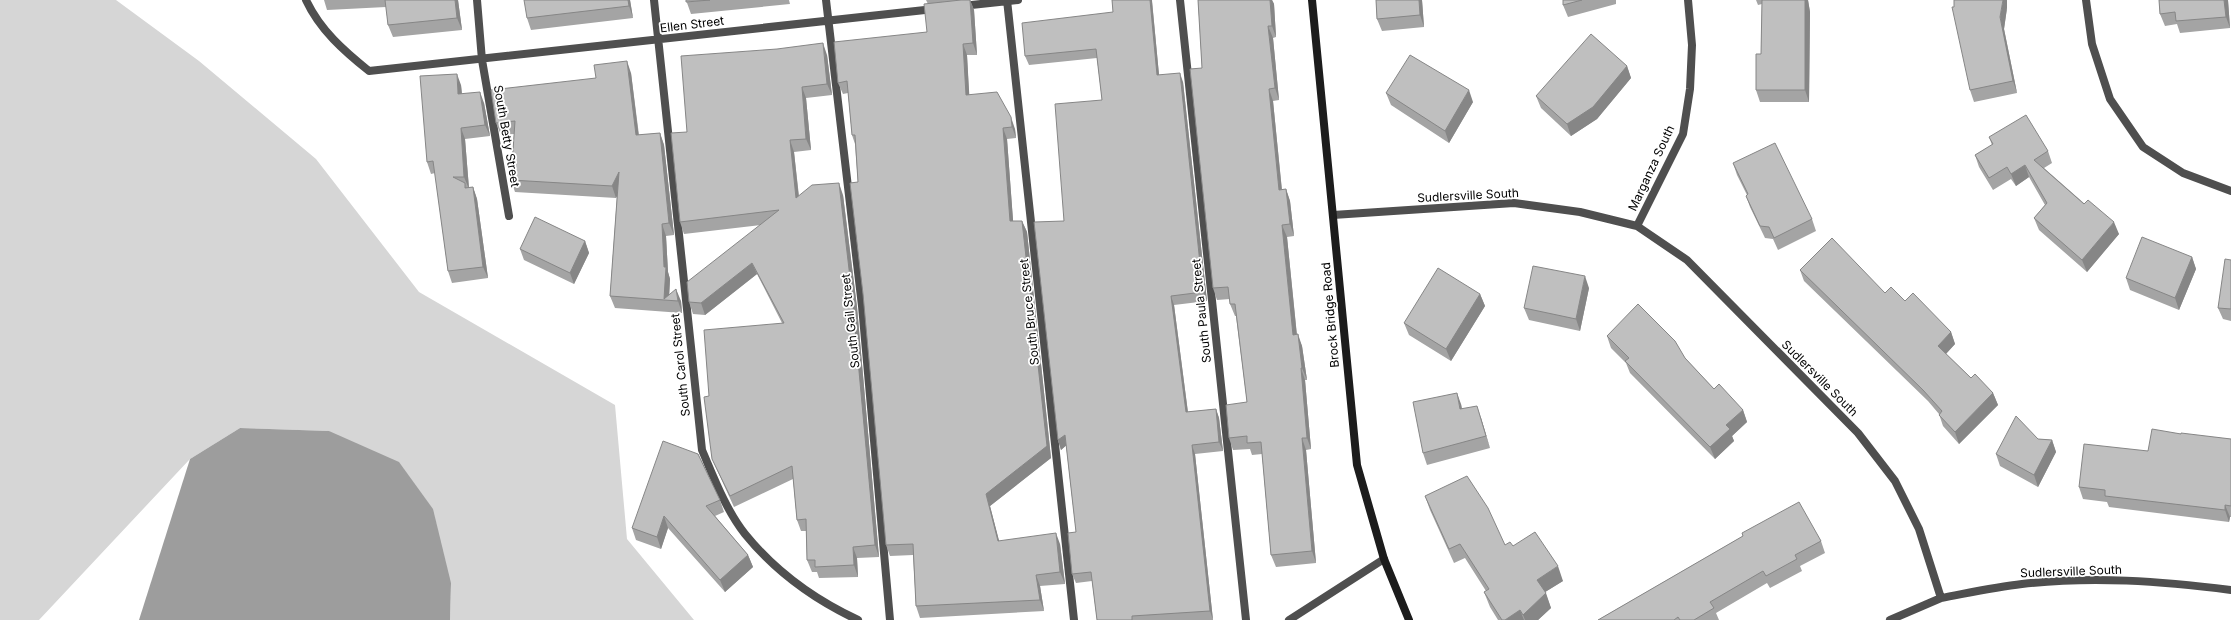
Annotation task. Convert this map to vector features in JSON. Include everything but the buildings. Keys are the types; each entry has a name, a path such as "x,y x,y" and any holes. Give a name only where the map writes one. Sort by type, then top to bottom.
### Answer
{"street":[{"name":"Ellen Street","path":"306,0 312,14 339,47 369,71 482,60 828,20 1018,0"},
{"name":"South Betty Street","path":"477,0 482,60 509,216"},
{"name":"South Carol Street","path":"654,0 702,450 721,492 744,533 774,566 827,606 858,620"},
{"name":"South Gail Street","path":"826,0 862,306 890,620"},
{"name":"South Paula Street","path":"1180,0 1246,620"},
{"name":"Brock Bridge Road","path":"1312,0 1357,465 1384,559 1407,619"},
{"name":"Marganza South","path":"1637,226 1683,134 1690,89 1692,45 1688,0"},
{"path":"2086,0 2092,44 2110,99 2143,147 2183,173 2231,191"},
{"name":"South Bruce Street","path":"1007,1 1074,620"},
{"name":"Sudlersville South","path":"1333,215 1514,203 1580,212 1637,226 1687,260 1858,433 1895,481 1919,529 1941,598 2022,584 2104,579 2171,582 2231,590"},
{"path":"1289,620 1384,559"},
{"path":"1890,620 1941,598"}],"shaded area":[{"path":"0,0 116,0 199,61 316,159 419,292 615,405 627,539 694,620 450,620 451,583 329,431 240,428 190,459 39,620 0,620"},
{"path":"240,428 329,431 399,462 433,509 451,583 450,620 139,620 190,459"}]}
